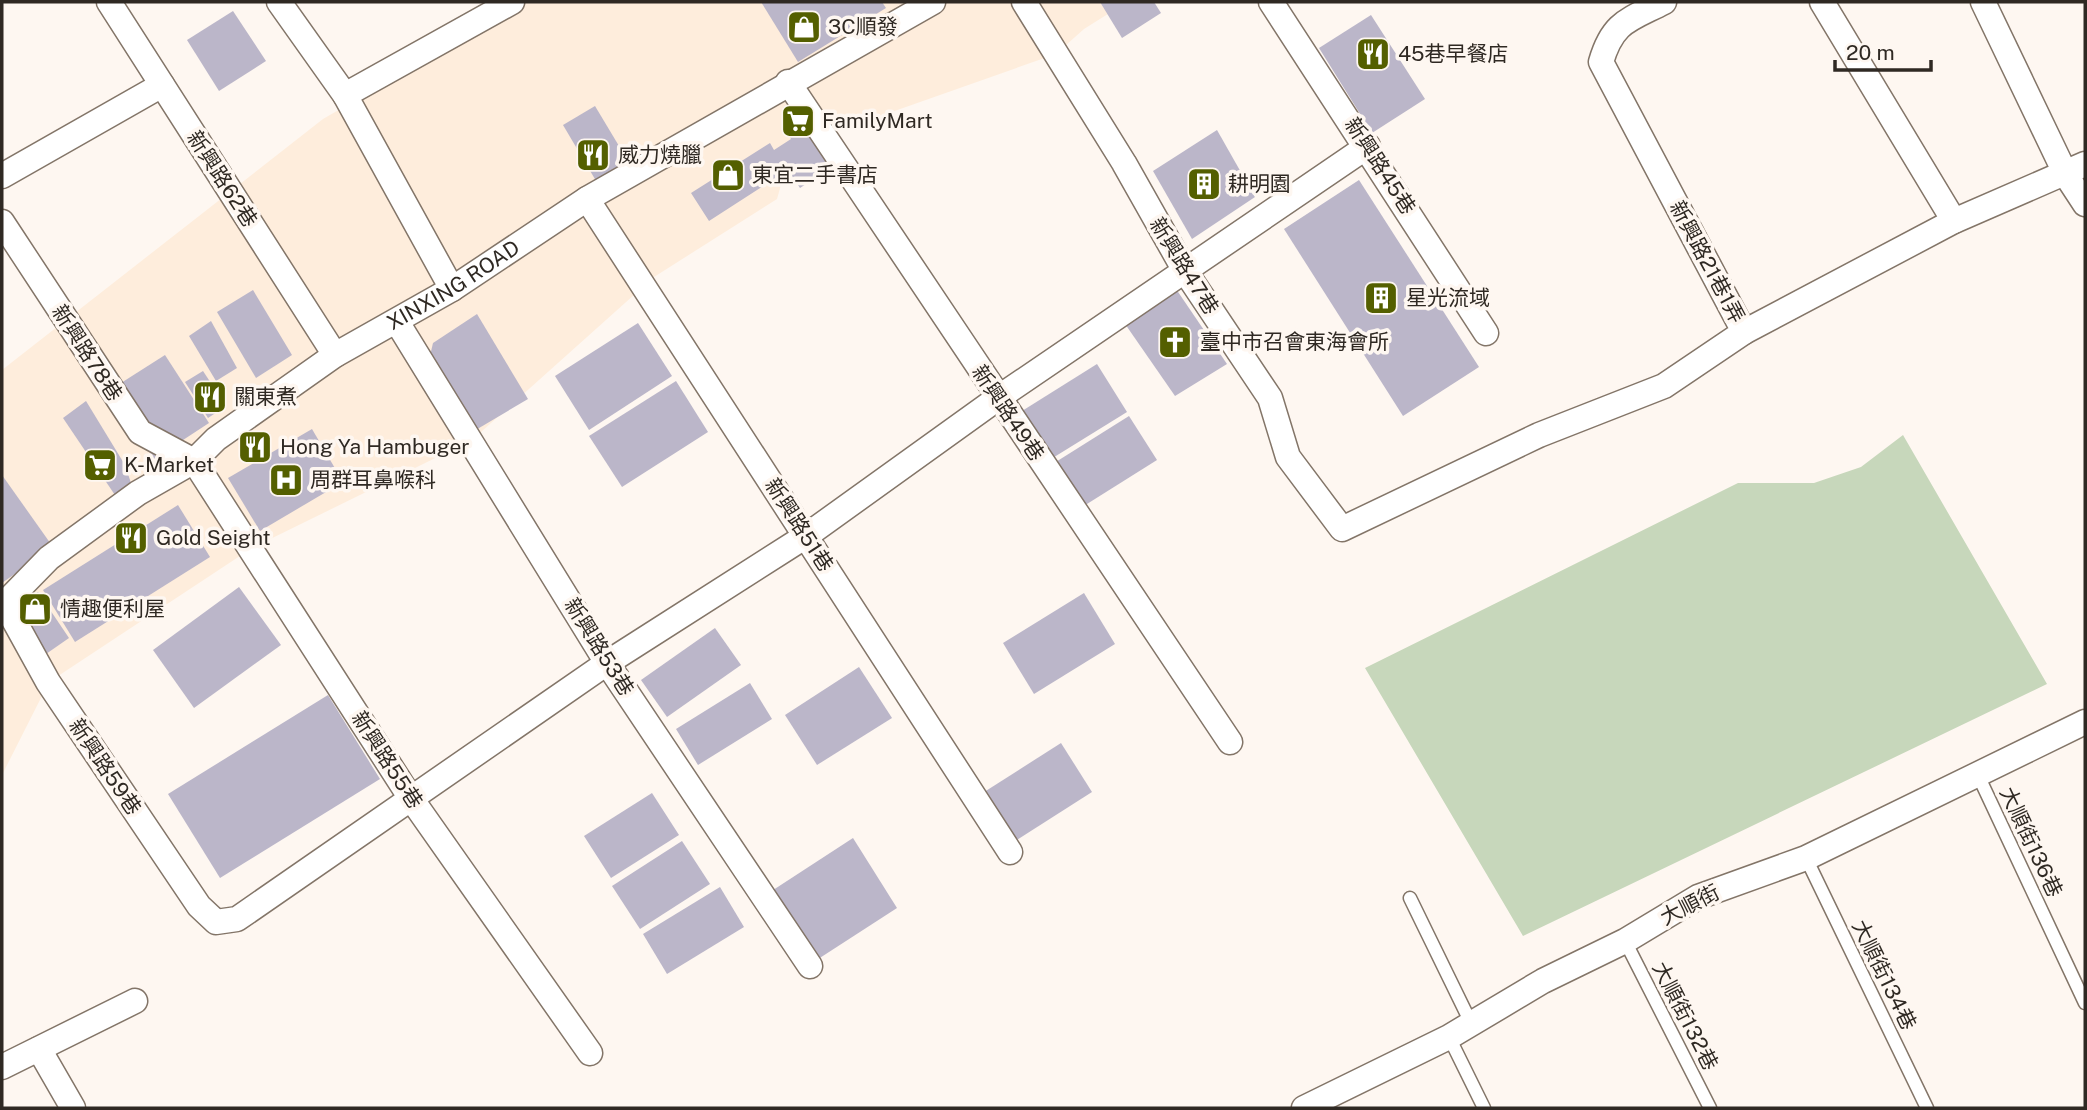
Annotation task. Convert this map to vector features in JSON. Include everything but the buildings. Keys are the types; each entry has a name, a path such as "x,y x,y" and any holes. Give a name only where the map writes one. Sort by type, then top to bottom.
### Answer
{"street":[{"name":"新興路62巷","path":"109,2 335,355"},
{"path":"279,2 345,95 452,289"},
{"path":"345,95 512,2"},
{"name":"XINXING ROAD","path":"3,605 49,558 138,494 194,461 216,439 335,355 452,289 587,199 933,2"},
{"name":"新興路47巷","path":"1024,2 1124,163 1185,271 1270,398 1288,457 1342,528"},
{"name":"新興路45巷","path":"1271,2 1486,333"},
{"name":"新興路21巷1弄","path":"1342,528 1539,435 1664,386 1744,332 1601,62 1606,44 1617,26 1664,2"},
{"path":"1822,2 1954,221"},
{"path":"1983,2 2076,169 2085,204"},
{"name":"新興路49巷","path":"789,82 1230,742"},
{"path":"2,176 162,85"},
{"path":"410,797 607,663 806,536 998,398 1367,146"},
{"path":"1744,332 1954,221 2076,169"},
{"name":"新興路51巷","path":"587,199 1010,852"},
{"name":"新興路78巷","path":"2,222 140,432 194,461"},
{"name":"新興路53巷","path":"397,322 607,663 810,966"},
{"name":"新興路55巷","path":"194,461 410,797 590,1053"},
{"name":"新興路59巷","path":"3,605 48,682 199,906 216,922 237,919 410,797"},
{"name":"大順街","path":"1304,1108 1449,1037 1543,981 1625,941 1698,897 1806,858 2085,722"},
{"path":"2,1066 135,1001"},
{"path":"39,1049 73,1108"}],"lane":[{"name":"大順街136巷","path":"1978,774 2085,1003"},
{"name":"大順街134巷","path":"1806,858 1927,1108"},
{"path":"1410,898 1471,1023"},
{"name":"大順街132巷","path":"1625,941 1710,1108"},
{"path":"1449,1037 1484,1108"}],"shaded area":[{"path":"526,2 1127,2 1084,29 1056,54 835,132 787,163 777,199 654,277 472,440 252,548 49,682 2,775 2,370 323,119"}],"green space":[{"path":"1903,435 2047,684 1523,936 1365,668 1738,483 1814,483 1861,467"}],"place":[{"name":"3C順發","path":"804,27"},
{"name":"45巷早餐店","path":"1373,54"},
{"name":"FamilyMart","path":"798,121"},
{"name":"威力燒臘","path":"593,155"},
{"name":"東宜二手書店","path":"728,175"},
{"name":"耕明園","path":"1204,184"},
{"name":"星光流域","path":"1381,298"},
{"name":"臺中市召會東海會所","path":"1175,342"},
{"name":"關東煮","path":"210,397"},
{"name":"Hong Ya Hambuger","path":"255,447"},
{"name":"K-Market","path":"100,465"},
{"name":"周群耳鼻喉科","path":"286,480"},
{"name":"Gold Seight","path":"131,538"},
{"name":"情趣便利屋","path":"35,609"}]}
